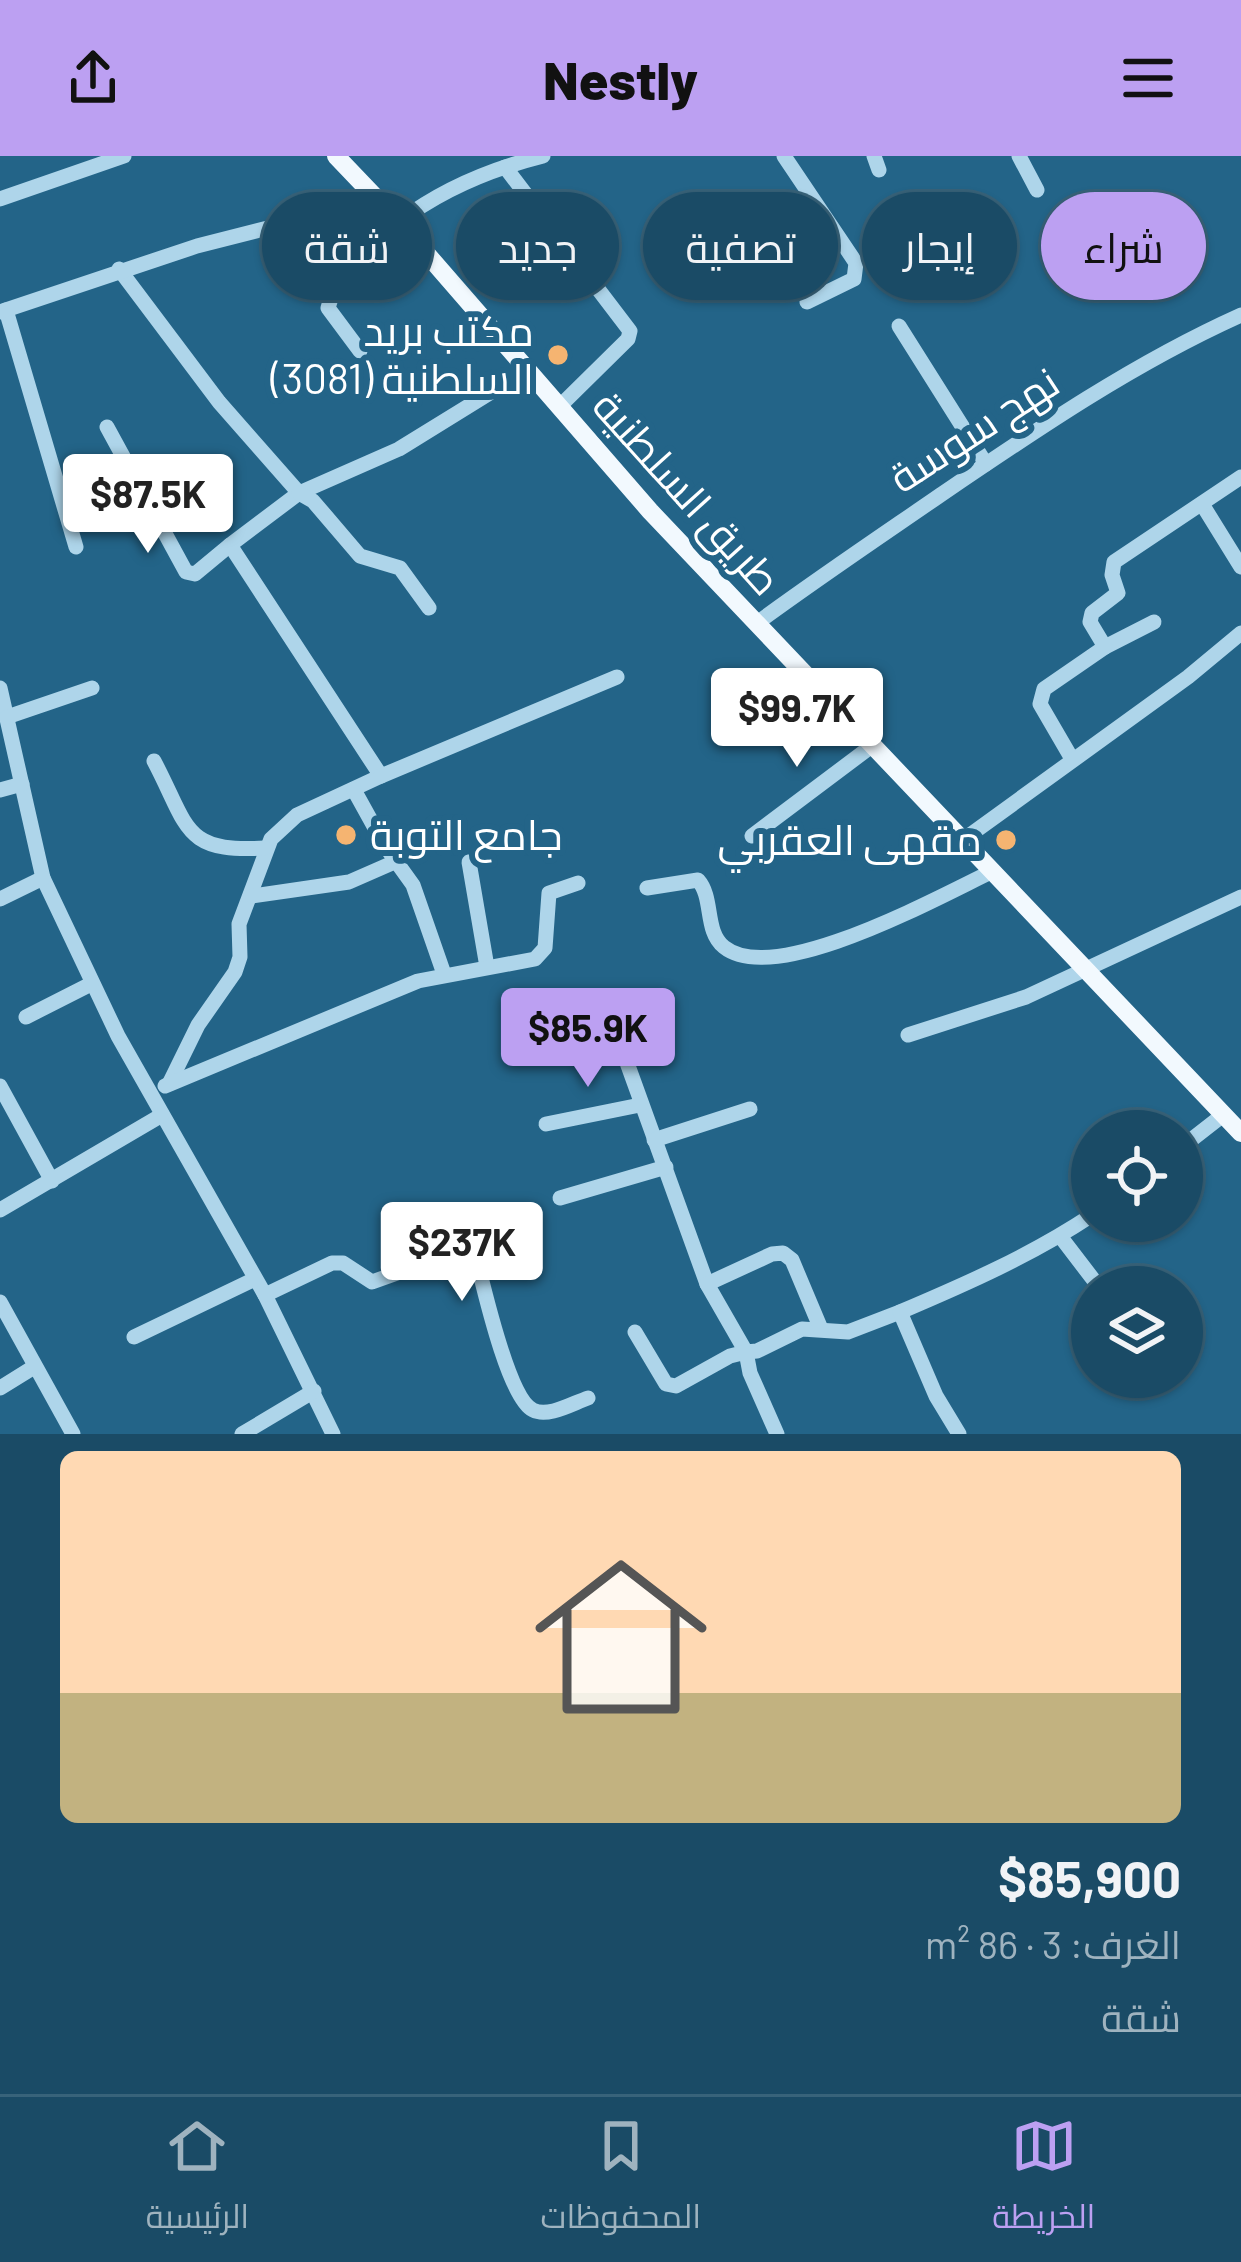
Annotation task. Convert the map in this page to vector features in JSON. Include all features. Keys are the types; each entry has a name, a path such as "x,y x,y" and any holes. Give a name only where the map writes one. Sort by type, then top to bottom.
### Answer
{"main road":[{"name":"طريق السلطنية","path":"336,156 370,191"},
{"name":"طريق السلطنية","path":"432,260 757,623 1241,1133"}],"street":[{"path":"0,199 124,156"},
{"path":"432,198 543,156"},
{"path":"784,156 856,263 854,279 807,302"},
{"path":"1019,156 1037,190"},
{"path":"505,167 630,332 559,406"},
{"path":"76,547 3,311 119,269 347,208 370,191"},
{"path":"119,269 219,402 299,493 322,510 360,556 400,568 429,608"},
{"path":"330,300 328,308 360,351"},
{"name":"نهج سوسة","path":"757,623 986,464 1177,344 1241,315"},
{"path":"899,326 986,464"},
{"path":"107,428 186,572 195,574 299,493 399,449 527,370"},
{"path":"1105,647 1090,622 1092,613 1118,593 1112,575 1114,562 1241,477"},
{"path":"1202,504 1241,567"},
{"path":"230,545 381,776"},
{"path":"1072,759 1040,704 1044,689 1105,647 1154,622"},
{"path":"963,840 1239,640"},
{"path":"169,1084 198,1025 235,972 240,957 239,924 265,848 275,833 297,815 381,776 617,676"},
{"path":"0,688 43,878 91,984 265,1294 333,1434"},
{"path":"7,718 92,688"},
{"path":"752,836 873,745"},
{"path":"154,761 201,842 221,849 265,848"},
{"path":"0,790 22,784"},
{"path":"354,790 413,885 444,974"},
{"path":"251,896 349,882 398,861"},
{"path":"470,862 487,967"},
{"path":"647,888 698,880 704,886 718,942 739,956 790,956 872,928 993,871"},
{"path":"0,899 43,878"},
{"path":"150,1092 321,1018 444,974 540,956 549,892 578,883"},
{"path":"908,1035 1001,1006 1088,971 1241,897"},
{"path":"26,1017 91,984"},
{"path":"626,1060 707,1284 746,1352 750,1373 777,1434"},
{"path":"0,1086 52,1181"},
{"path":"546,1124 640,1105"},
{"path":"653,1140 750,1109"},
{"path":"0,1210 162,1115"},
{"path":"1203,1131 1223,1115"},
{"path":"560,1198 666,1167"},
{"path":"635,1332 666,1384 676,1387 730,1356 757,1351 802,1329 848,1332 900,1312 1071,1229"},
{"path":"1060,1236 1083,1266"},
{"path":"265,1294 332,1264 343,1263 372,1282 451,1254 467,1253 477,1261 507,1366 526,1404 532,1410 549,1412 588,1398"},
{"path":"707,1284 783,1253 792,1260 821,1329"},
{"path":"134,1337 255,1279"},
{"path":"0,1302 73,1434"},
{"path":"900,1312 935,1396 959,1434"},
{"path":"0,1388 34,1367"},
{"path":"242,1434 314,1391"}],"place":[{"name":"مكتب بريد السلطنية (3081)","path":"558,355"},
{"name":"جامع التوبة","path":"346,835"},
{"name":"مقهى العقربي","path":"1006,840"}]}
